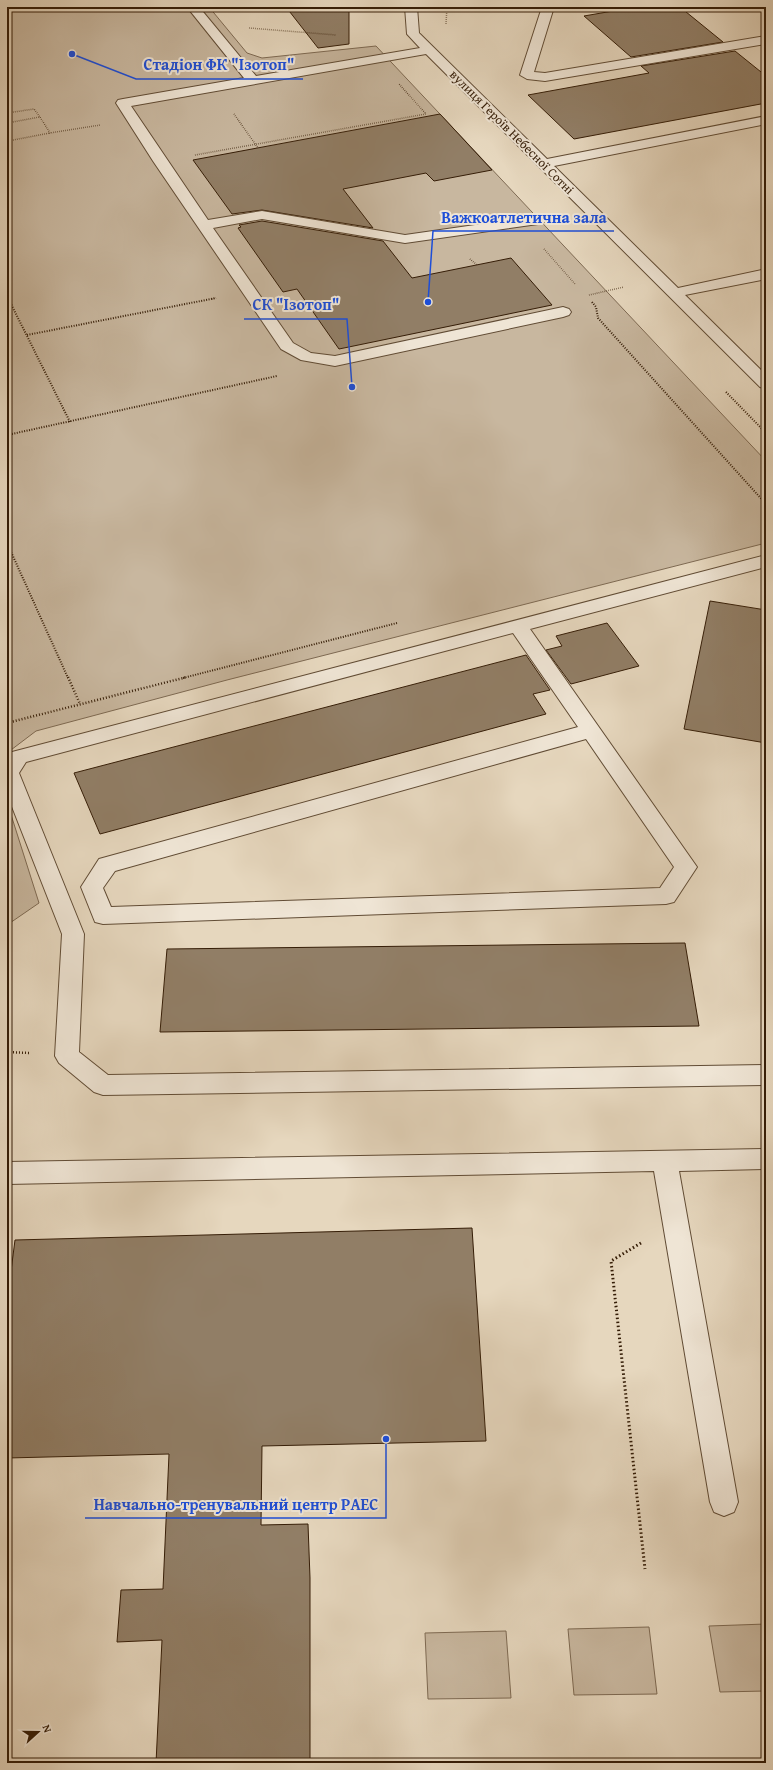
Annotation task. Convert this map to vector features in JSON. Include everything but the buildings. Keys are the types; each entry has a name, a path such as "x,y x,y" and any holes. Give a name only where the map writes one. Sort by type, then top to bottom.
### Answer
{"street":[{"path":"193,7 253,81"},
{"name":"вулиця Героїв Небесної Сотні","path":"411,7 413,34 766,384"},
{"path":"548,7 526,75 545,77 766,40"},
{"path":"429,50 123,103 160,161 286,346 307,357 335,361 564,312"},
{"path":"545,164 766,120"},
{"path":"204,225 262,215 405,239 538,220"},
{"path":"674,293 766,274"},
{"path":"739,357 766,364"},
{"path":"766,561 19,757 9,773 73,934 67,1056 103,1085 766,1074"},
{"path":"518,626 686,867 666,896 103,916 92,887 107,865 590,731"},
{"path":"7,1173 766,1159"},
{"path":"665,1161 724,1502"}],"path":[{"path":"244,28 336,35"},
{"path":"160,161 426,114 377,60"},
{"path":"216,87 258,148"},
{"path":"7,113 34,109 50,133"},
{"path":"7,123 40,117"},
{"path":"13,140 134,119"},
{"path":"543,248 576,285"},
{"path":"624,288 586,296 596,307 598,318 766,504"},
{"path":"27,335 248,291"},
{"path":"7,295 70,422"},
{"path":"7,435 279,375"},
{"path":"7,543 80,704"},
{"path":"7,723 404,621"},
{"path":"645,1569 611,1261 676,1223"}],"shaded area":[{"path":"7,7 209,7 247,53 262,58 376,46 766,461 766,543 227,680 36,731 7,753"},
{"path":"7,802 39,903 7,925"},
{"path":"766,1624 766,1691 720,1692 709,1626"},
{"path":"649,1627 657,1694 574,1695 568,1629"},
{"path":"506,1631 511,1698 428,1699 425,1633"}],"place":[{"name":"Стадіон ФК \"Ізотоп\"","path":"72,54"},
{"name":"Важкоатлетична зала","path":"428,302"},
{"name":"СК \"Ізотоп\"","path":"352,387"},
{"name":"Навчально-тренувальний центр РАЕС","path":"386,1439"}]}
